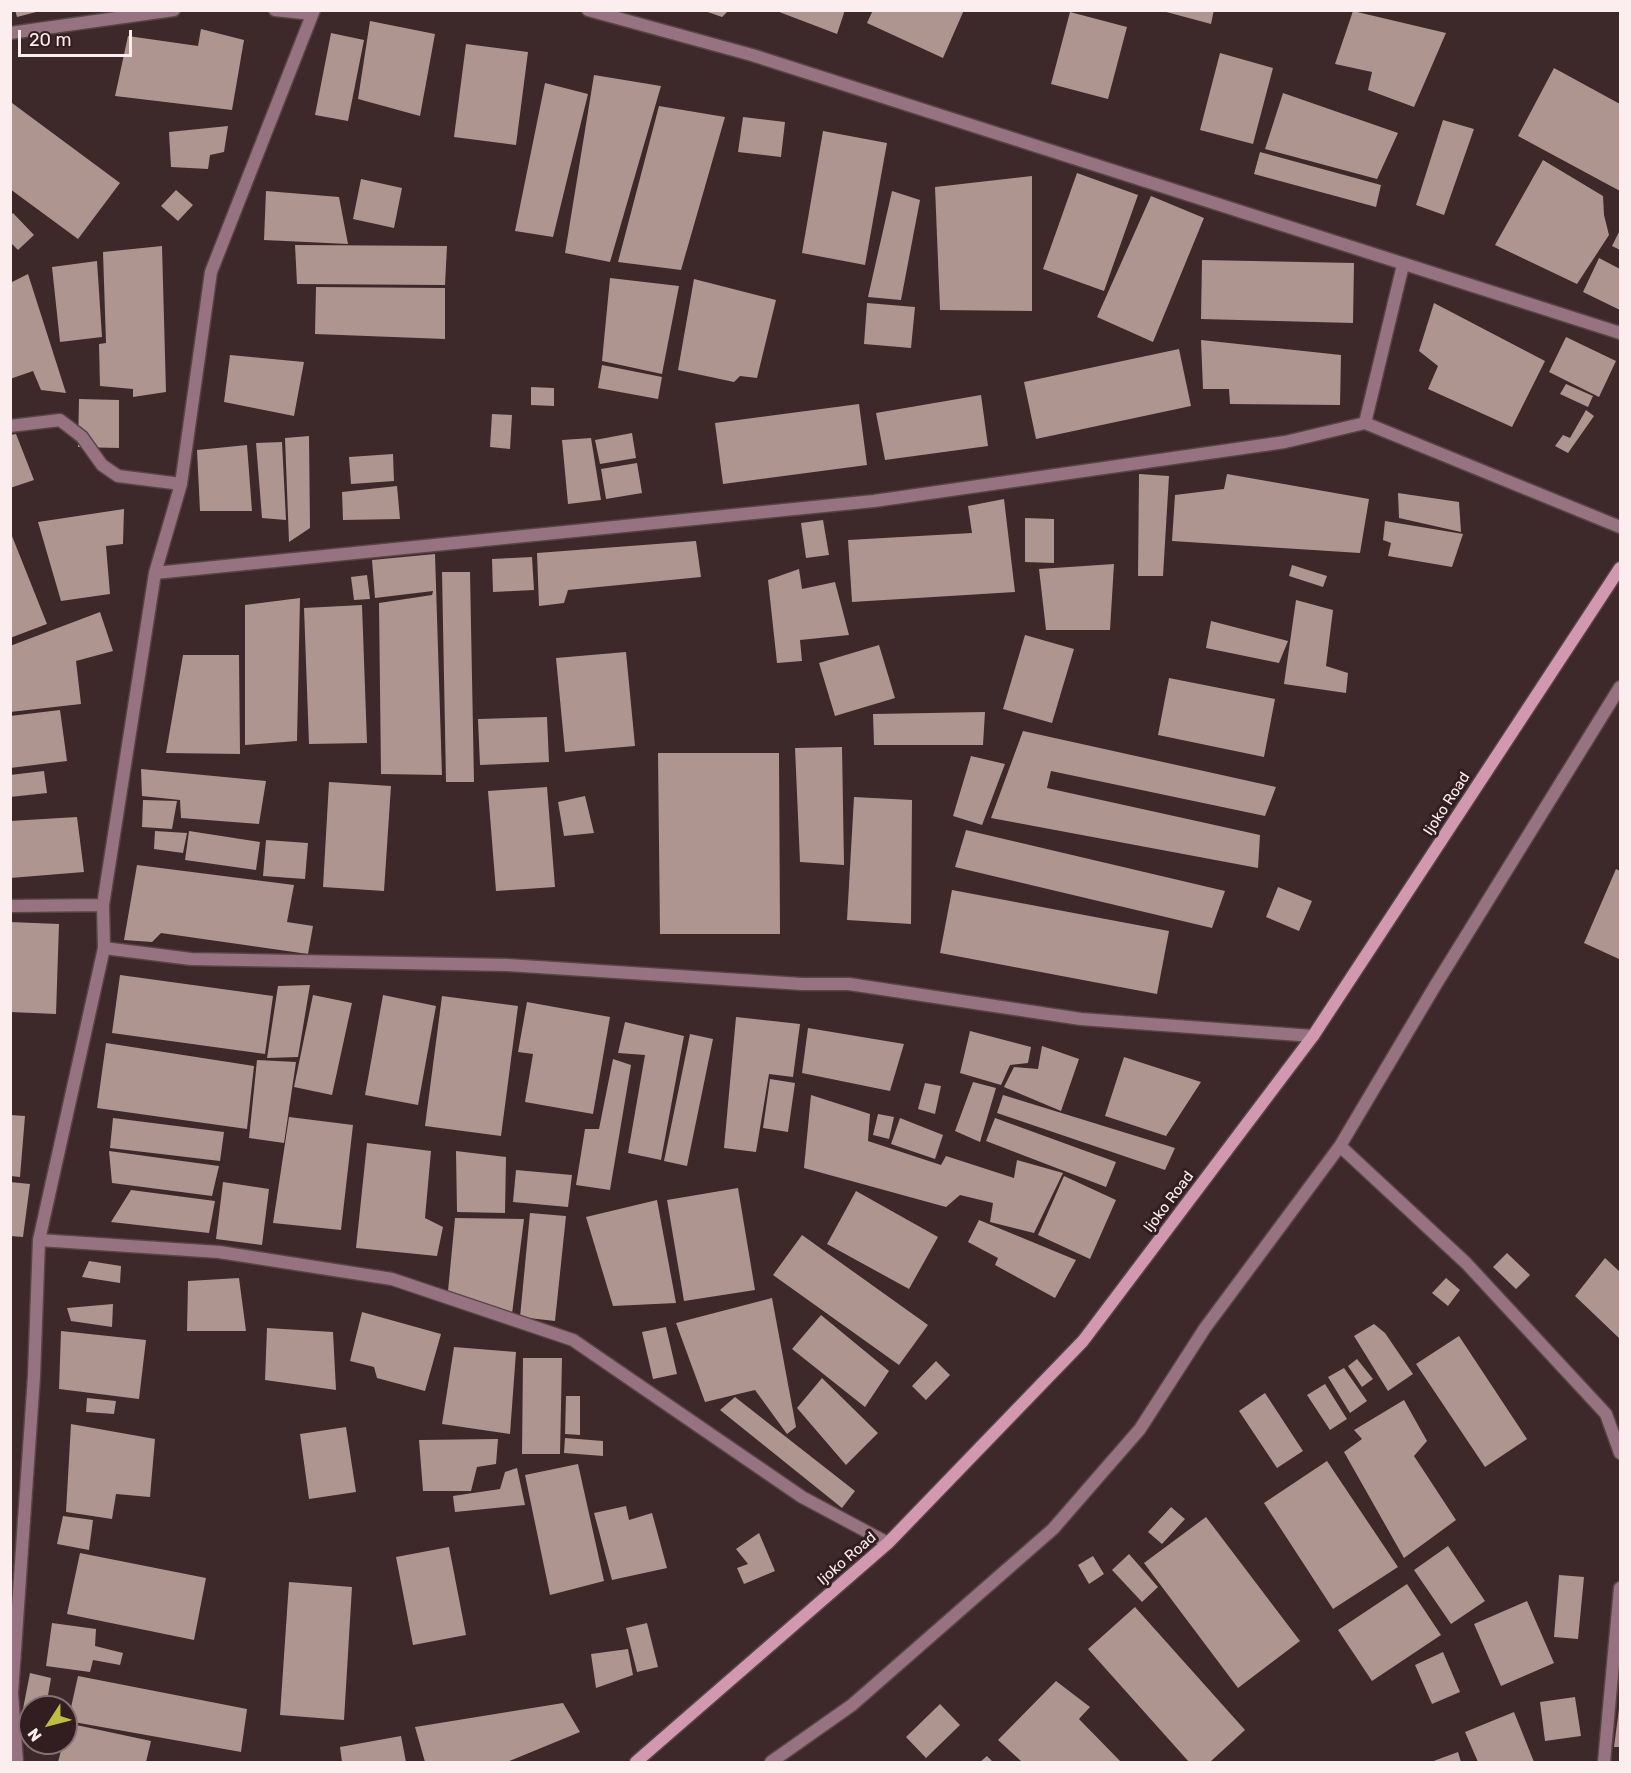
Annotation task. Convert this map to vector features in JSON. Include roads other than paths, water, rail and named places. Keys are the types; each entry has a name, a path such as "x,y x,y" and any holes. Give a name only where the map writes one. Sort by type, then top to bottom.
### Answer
{"main road":[{"name":"Ijoko Road","path":"636,1762 888,1543 1083,1341 1313,1036 1620,568"}],"street":[{"path":"10,33 174,10"},
{"path":"17,1762 12,1693 34,1376 39,1240 104,948 103,905 155,573 181,484 211,272 313,12 275,10"},
{"path":"588,10 752,55 1620,333"},
{"path":"1365,423 1402,265"},
{"path":"10,426 60,420 82,437 102,465 118,476 181,484"},
{"path":"155,573 874,501 1285,442 1365,423 1620,526"},
{"path":"771,1762 852,1705 1053,1529 1140,1429 1206,1328 1340,1146 1435,986 1620,687"},
{"path":"10,906 103,905"},
{"path":"104,948 191,959 507,965 801,984 849,984 1081,1019 1313,1036"},
{"path":"1340,1146 1466,1263 1606,1414 1620,1453"},
{"path":"39,1240 219,1252 392,1279 573,1340 802,1497 888,1543"},
{"path":"1604,1762 1620,1588"}]}
